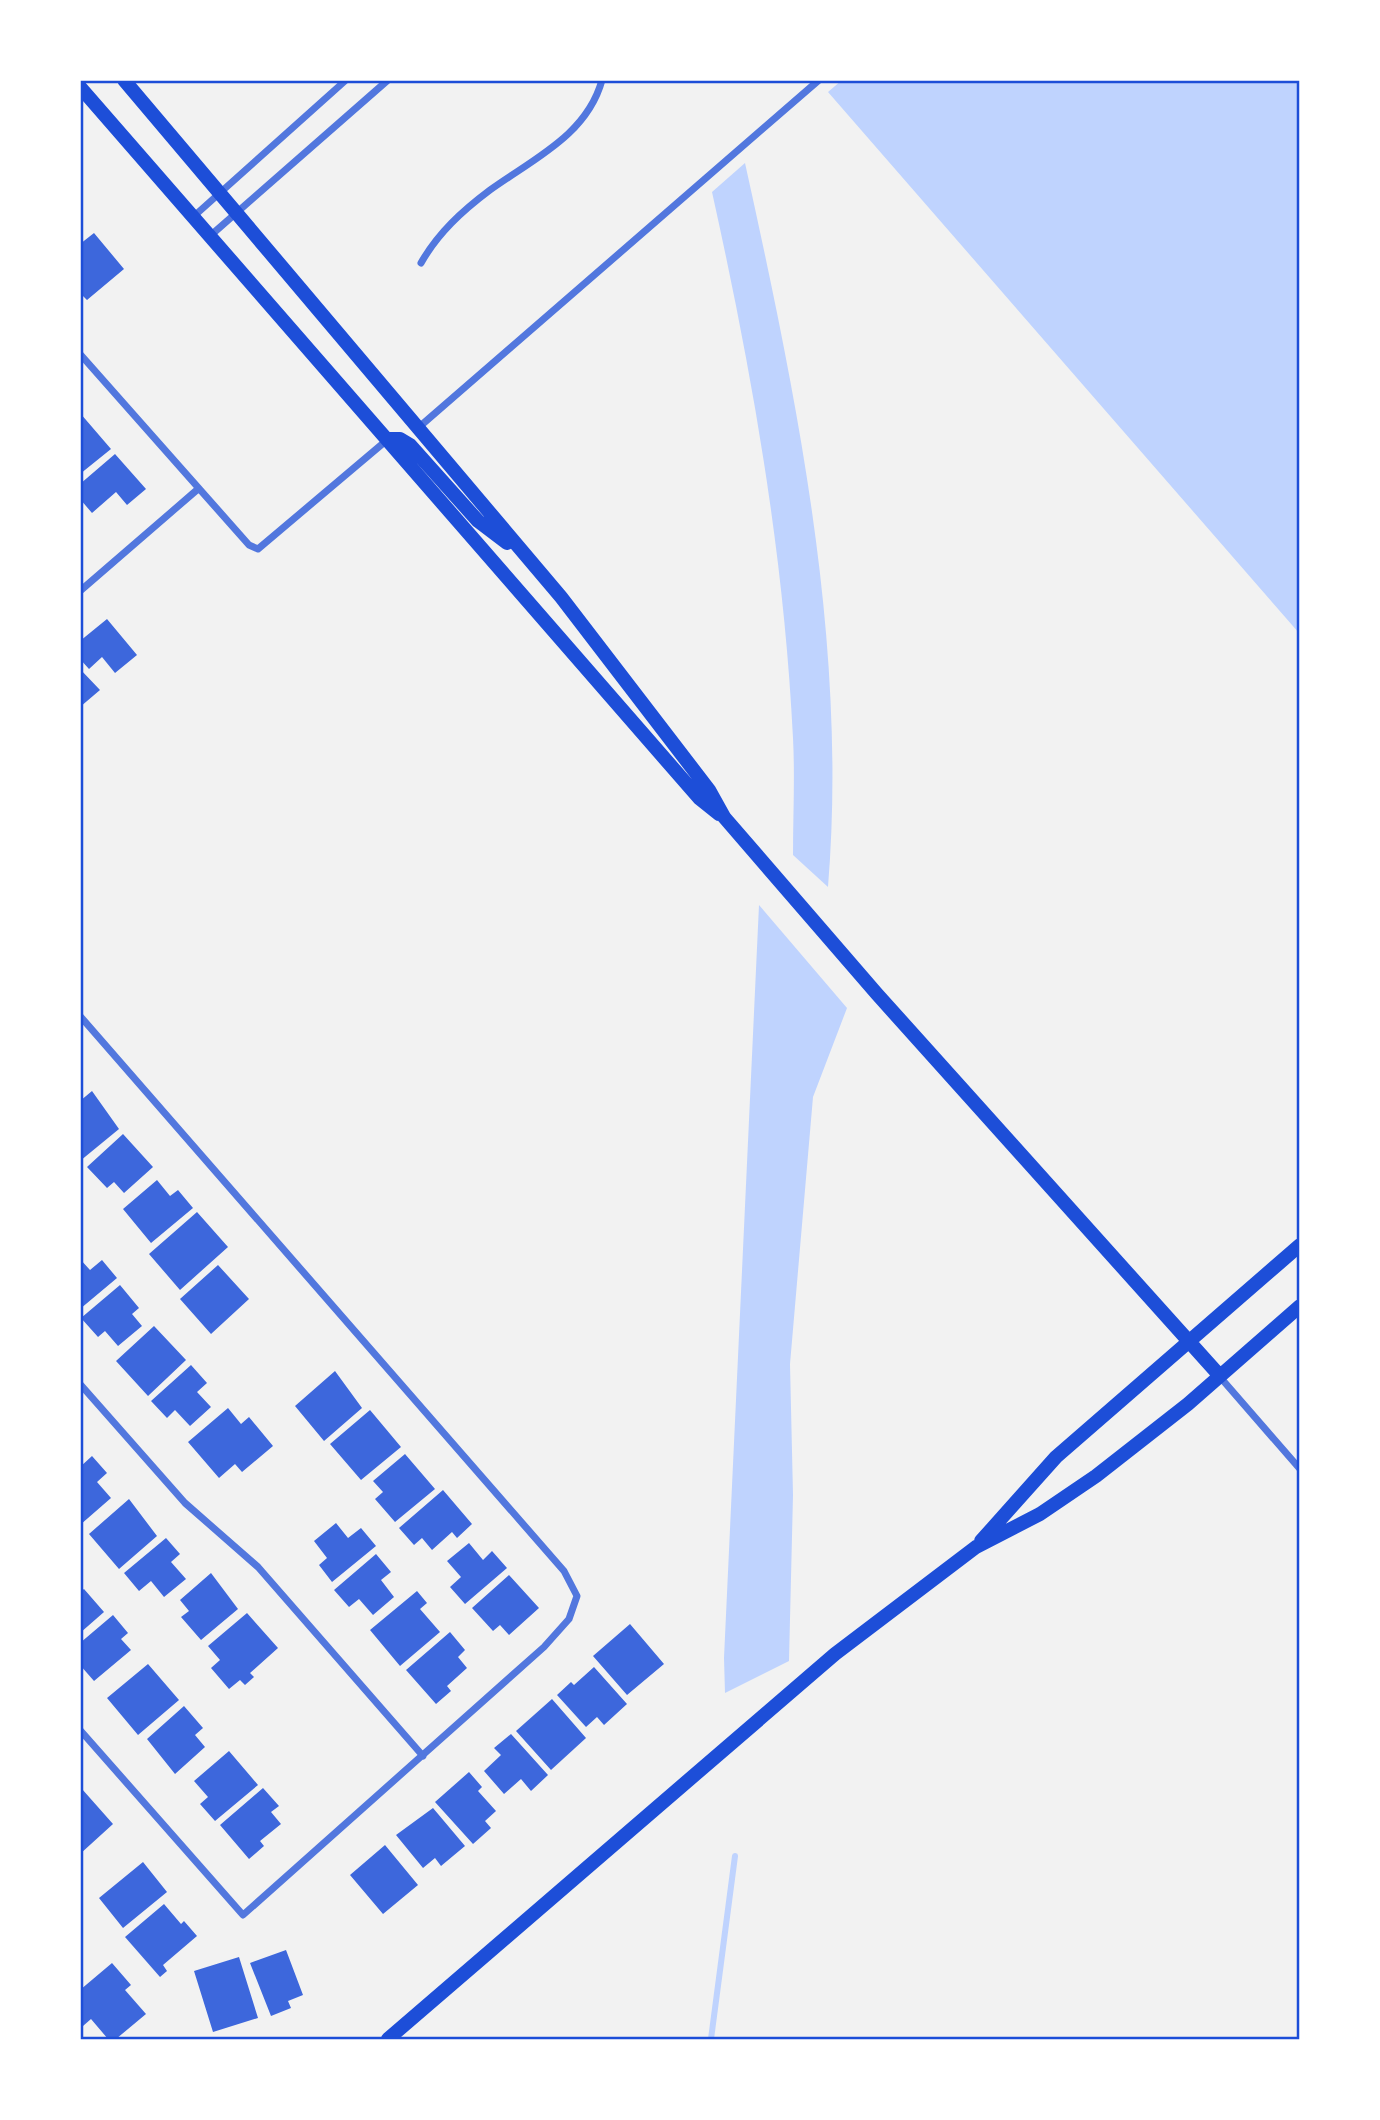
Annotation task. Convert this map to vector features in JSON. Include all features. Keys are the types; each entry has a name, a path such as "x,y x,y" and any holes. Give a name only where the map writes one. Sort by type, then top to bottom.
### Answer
{"main road":[{"path":"124,80 533,564 709,790 724,817"},
{"path":"80,87 699,798 724,817 914,1036 1220,1376"},
{"path":"388,439 400,439 410,445 478,521 533,564"},
{"path":"976,1547 1056,1457 1300,1245"},
{"path":"388,2039 835,1654 976,1547 1065,1498 1188,1404 1300,1306"}],"street":[{"path":"193,217 346,80"},
{"path":"210,236 388,80"},
{"path":"421,263 440,233 463,212 567,136 597,99 603,80"},
{"path":"417,429 819,80"},
{"path":"80,354 249,545 258,549 388,439"},
{"path":"80,591 198,489"},
{"path":"80,1016 564,1571 577,1595 569,1619 544,1647 243,1915 80,1730"},
{"path":"1220,1376 1300,1469"},
{"path":"80,1384 185,1503 258,1567 423,1756"}],"water":[{"path":"842,80 1299,81 1299,633 828,92"},
{"path":"745,163 783,342 814,522 831,705 832,796 828,887 793,855 794,782 789,669 774,532 753,395 712,192"},
{"path":"759,905 847,1008 813,1097 790,1364 793,1495 789,1661 725,1693 724,1658"}],"building":[{"path":"94,233 124,269 87,300 80,293 80,244"},
{"path":"80,413 111,449 80,474"},
{"path":"115,454 146,489 127,505 116,492 92,513 80,499 80,484"},
{"path":"107,619 137,655 115,673 102,657 89,669 80,659 80,641"},
{"path":"80,669 100,690 80,707"},
{"path":"92,1091 119,1129 80,1161 80,1101"},
{"path":"123,1134 153,1167 124,1193 114,1182 107,1188 87,1167"},
{"path":"157,1180 170,1196 178,1190 193,1208 151,1243 123,1209"},
{"path":"197,1212 228,1247 180,1290 149,1254"},
{"path":"80,1259 90,1270 102,1260 117,1278 80,1309"},
{"path":"218,1265 249,1299 211,1334 180,1299"},
{"path":"120,1285 139,1308 132,1314 142,1326 118,1346 105,1331 98,1337 81,1318"},
{"path":"154,1326 186,1360 148,1396 116,1361"},
{"path":"191,1365 207,1383 197,1392 211,1407 190,1426 175,1410 167,1418 151,1401"},
{"path":"335,1371 362,1408 324,1441 295,1406"},
{"path":"228,1408 241,1424 249,1417 273,1446 242,1472 235,1464 219,1478 188,1442"},
{"path":"370,1410 401,1447 361,1480 330,1444"},
{"path":"405,1454 435,1489 395,1522 375,1499 383,1492 373,1481"},
{"path":"92,1456 107,1473 97,1482 111,1498 80,1525 80,1467"},
{"path":"443,1490 472,1524 457,1538 452,1532 432,1550 422,1538 414,1545 399,1528"},
{"path":"129,1499 157,1536 119,1569 89,1534"},
{"path":"336,1523 348,1538 361,1528 376,1546 332,1582 319,1565 327,1558 314,1541"},
{"path":"166,1538 180,1554 171,1562 186,1579 164,1597 151,1581 139,1591 124,1573"},
{"path":"469,1543 483,1560 492,1551 507,1568 465,1604 450,1587 461,1577 447,1561"},
{"path":"376,1554 391,1572 381,1580 394,1597 373,1615 359,1599 349,1607 334,1590"},
{"path":"211,1573 238,1609 201,1640 181,1617 189,1611 180,1600"},
{"path":"509,1575 539,1608 509,1635 500,1625 493,1631 472,1608"},
{"path":"84,1589 104,1612 80,1633 80,1592"},
{"path":"417,1591 427,1603 420,1609 440,1632 400,1666 370,1630"},
{"path":"247,1613 278,1648 250,1673 254,1677 245,1685 240,1680 229,1689 211,1668 220,1660 208,1646"},
{"path":"113,1615 128,1633 121,1639 131,1650 94,1681 80,1665 80,1643"},
{"path":"630,1624 664,1664 627,1695 593,1656"},
{"path":"450,1632 465,1650 458,1657 467,1668 447,1686 451,1691 436,1704 406,1670"},
{"path":"148,1664 179,1700 138,1735 107,1698"},
{"path":"594,1667 627,1704 604,1725 597,1717 586,1727 557,1695 571,1682 574,1685"},
{"path":"552,1699 586,1738 551,1770 516,1731"},
{"path":"184,1706 203,1728 195,1735 205,1747 175,1774 147,1739"},
{"path":"511,1734 548,1775 531,1791 521,1779 504,1794 484,1771 501,1755 494,1748"},
{"path":"229,1751 258,1785 215,1821 200,1804 208,1797 194,1781"},
{"path":"469,1772 482,1787 478,1791 496,1811 485,1821 491,1828 473,1844 435,1802"},
{"path":"263,1788 279,1806 271,1812 281,1824 260,1841 264,1846 249,1859 220,1825"},
{"path":"82,1789 113,1824 80,1854 80,1791"},
{"path":"433,1808 465,1846 441,1866 435,1858 423,1868 396,1835"},
{"path":"385,1845 418,1885 383,1914 350,1875"},
{"path":"143,1862 167,1892 123,1928 99,1898"},
{"path":"164,1904 181,1924 184,1921 197,1936 163,1965 167,1971 160,1977 125,1937"},
{"path":"286,1950 303,1995 288,2001 291,2008 271,2016 250,1963"},
{"path":"239,1957 258,2018 213,2032 194,1971"},
{"path":"112,1963 131,1985 125,1990 146,2014 116,2039 108,2039 91,2019 83,2026 80,2023 80,1990"}],"waterway":[{"path":"711,2039 735,1856"}]}
